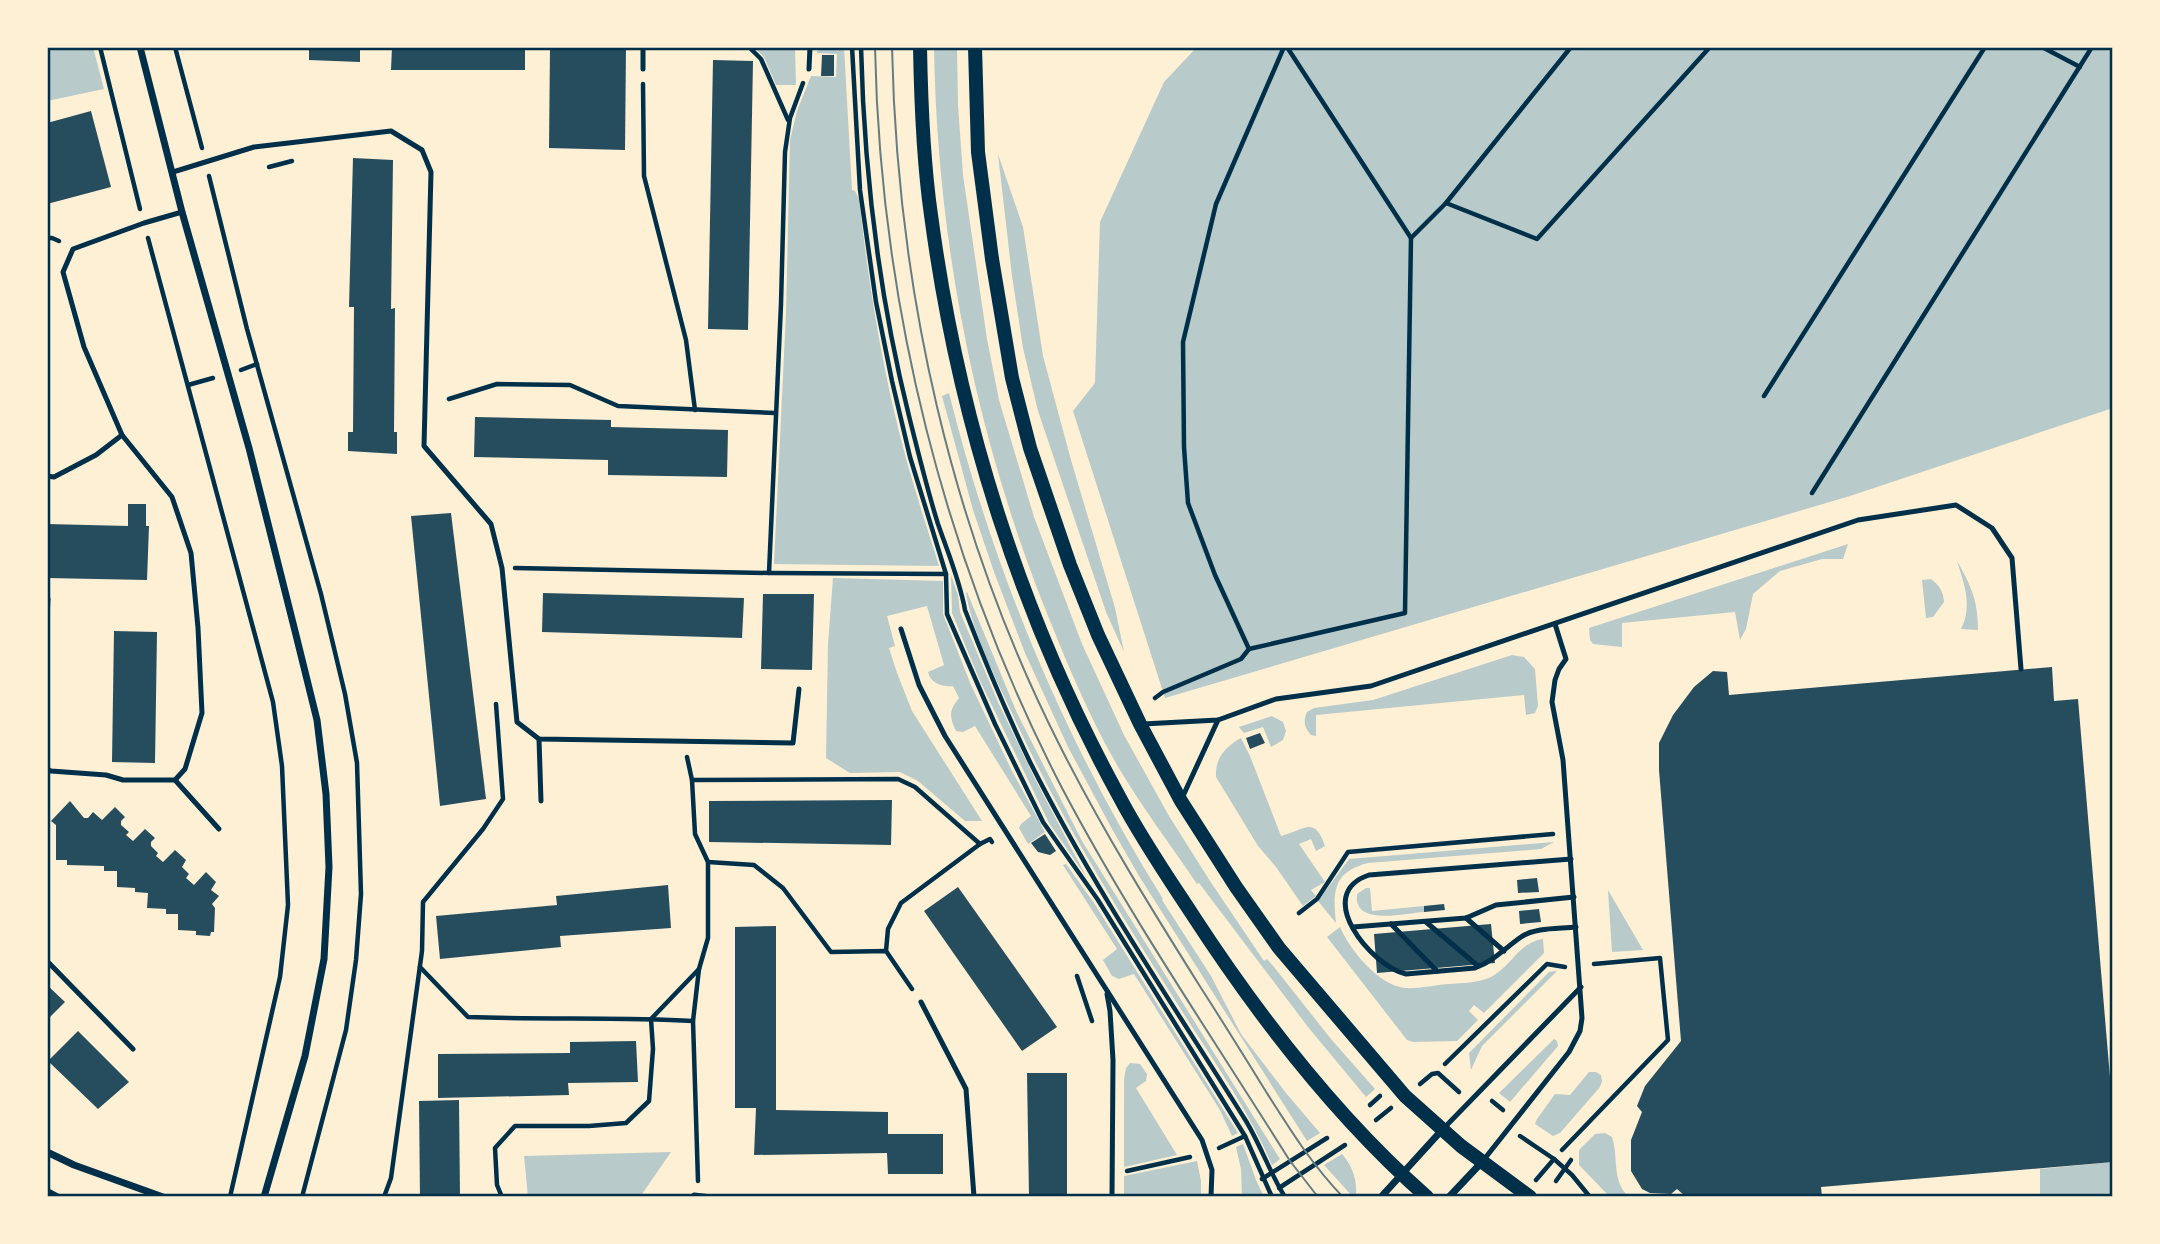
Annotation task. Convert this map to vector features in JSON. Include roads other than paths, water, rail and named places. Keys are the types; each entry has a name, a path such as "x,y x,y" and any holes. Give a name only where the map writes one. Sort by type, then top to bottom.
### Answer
{"main road":[{"path":"920,47 921,109 930,215 957,366 975,442 1001,527 1056,670 1135,826 1223,962 1291,1053 1349,1122 1427,1197"},
{"path":"975,47 978,152 1012,378 1030,448 1070,565 1098,635 1140,724 1181,801 1279,948 1394,1085 1442,1130 1530,1197"}],"street":[{"path":"140,47 182,212 249,448 295,631 317,720 326,794 329,867 324,959 305,1056 264,1197"},
{"path":"1381,1197 1400,1173 1442,1130"},
{"path":"47,1152 74,1165 163,1197"},
{"path":"1449,1197 1482,1161"}],"lane":[{"path":"643,47 643,69"},
{"path":"809,69 810,47"},
{"path":"173,172 254,146 391,131 422,150 431,172 424,446 491,524 502,568 517,722 539,738 793,743 799,689"},
{"path":"47,769 106,775 123,780 175,780 185,769 202,713 191,553 172,497 122,435 84,348 63,272 73,249 182,212"},
{"path":"47,476 54,477 96,455 122,435"},
{"path":"1140,724 1218,720 1276,699 1371,687 1858,520 1956,505 1992,528 2012,558 2021,669"},
{"path":"47,618 48,599"},
{"path":"1482,1161 1575,1043 1582,1018 1563,760 1552,702 1555,680 1566,659 1555,624"},
{"path":"901,629 919,685 945,736 1193,1126 1207,1153 1212,1170 1211,1197"},
{"path":"1181,801 1218,720"},
{"path":"539,738 541,801"},
{"path":"175,780 219,829"},
{"path":"1571,859 1369,875 1351,884 1346,892 1346,912 1353,927 1387,967 1406,974 1485,965 1531,932 1576,927"},
{"path":"1353,927 1466,918 1496,905 1574,897"},
{"path":"1466,918 1504,951"},
{"path":"1426,922 1478,966"},
{"path":"1391,924 1437,971"},
{"path":"47,961 133,1049"},
{"path":"1442,1130 1581,987"},
{"path":"1105,989 1113,1037 1112,1197"},
{"path":"920,1002 966,1089 974,1197"},
{"path":"692,1197 712,1197"}],"tram line":[{"path":"875,47 880,143 890,239 905,334 926,428 952,521 984,612 1020,701 1088,836 1202,1023 1290,1161 1318,1197"},
{"path":"892,47 896,138 905,228 937,407 961,495 989,581 1022,666 1077,779 1164,929 1283,1118 1311,1159 1343,1197"}]}
